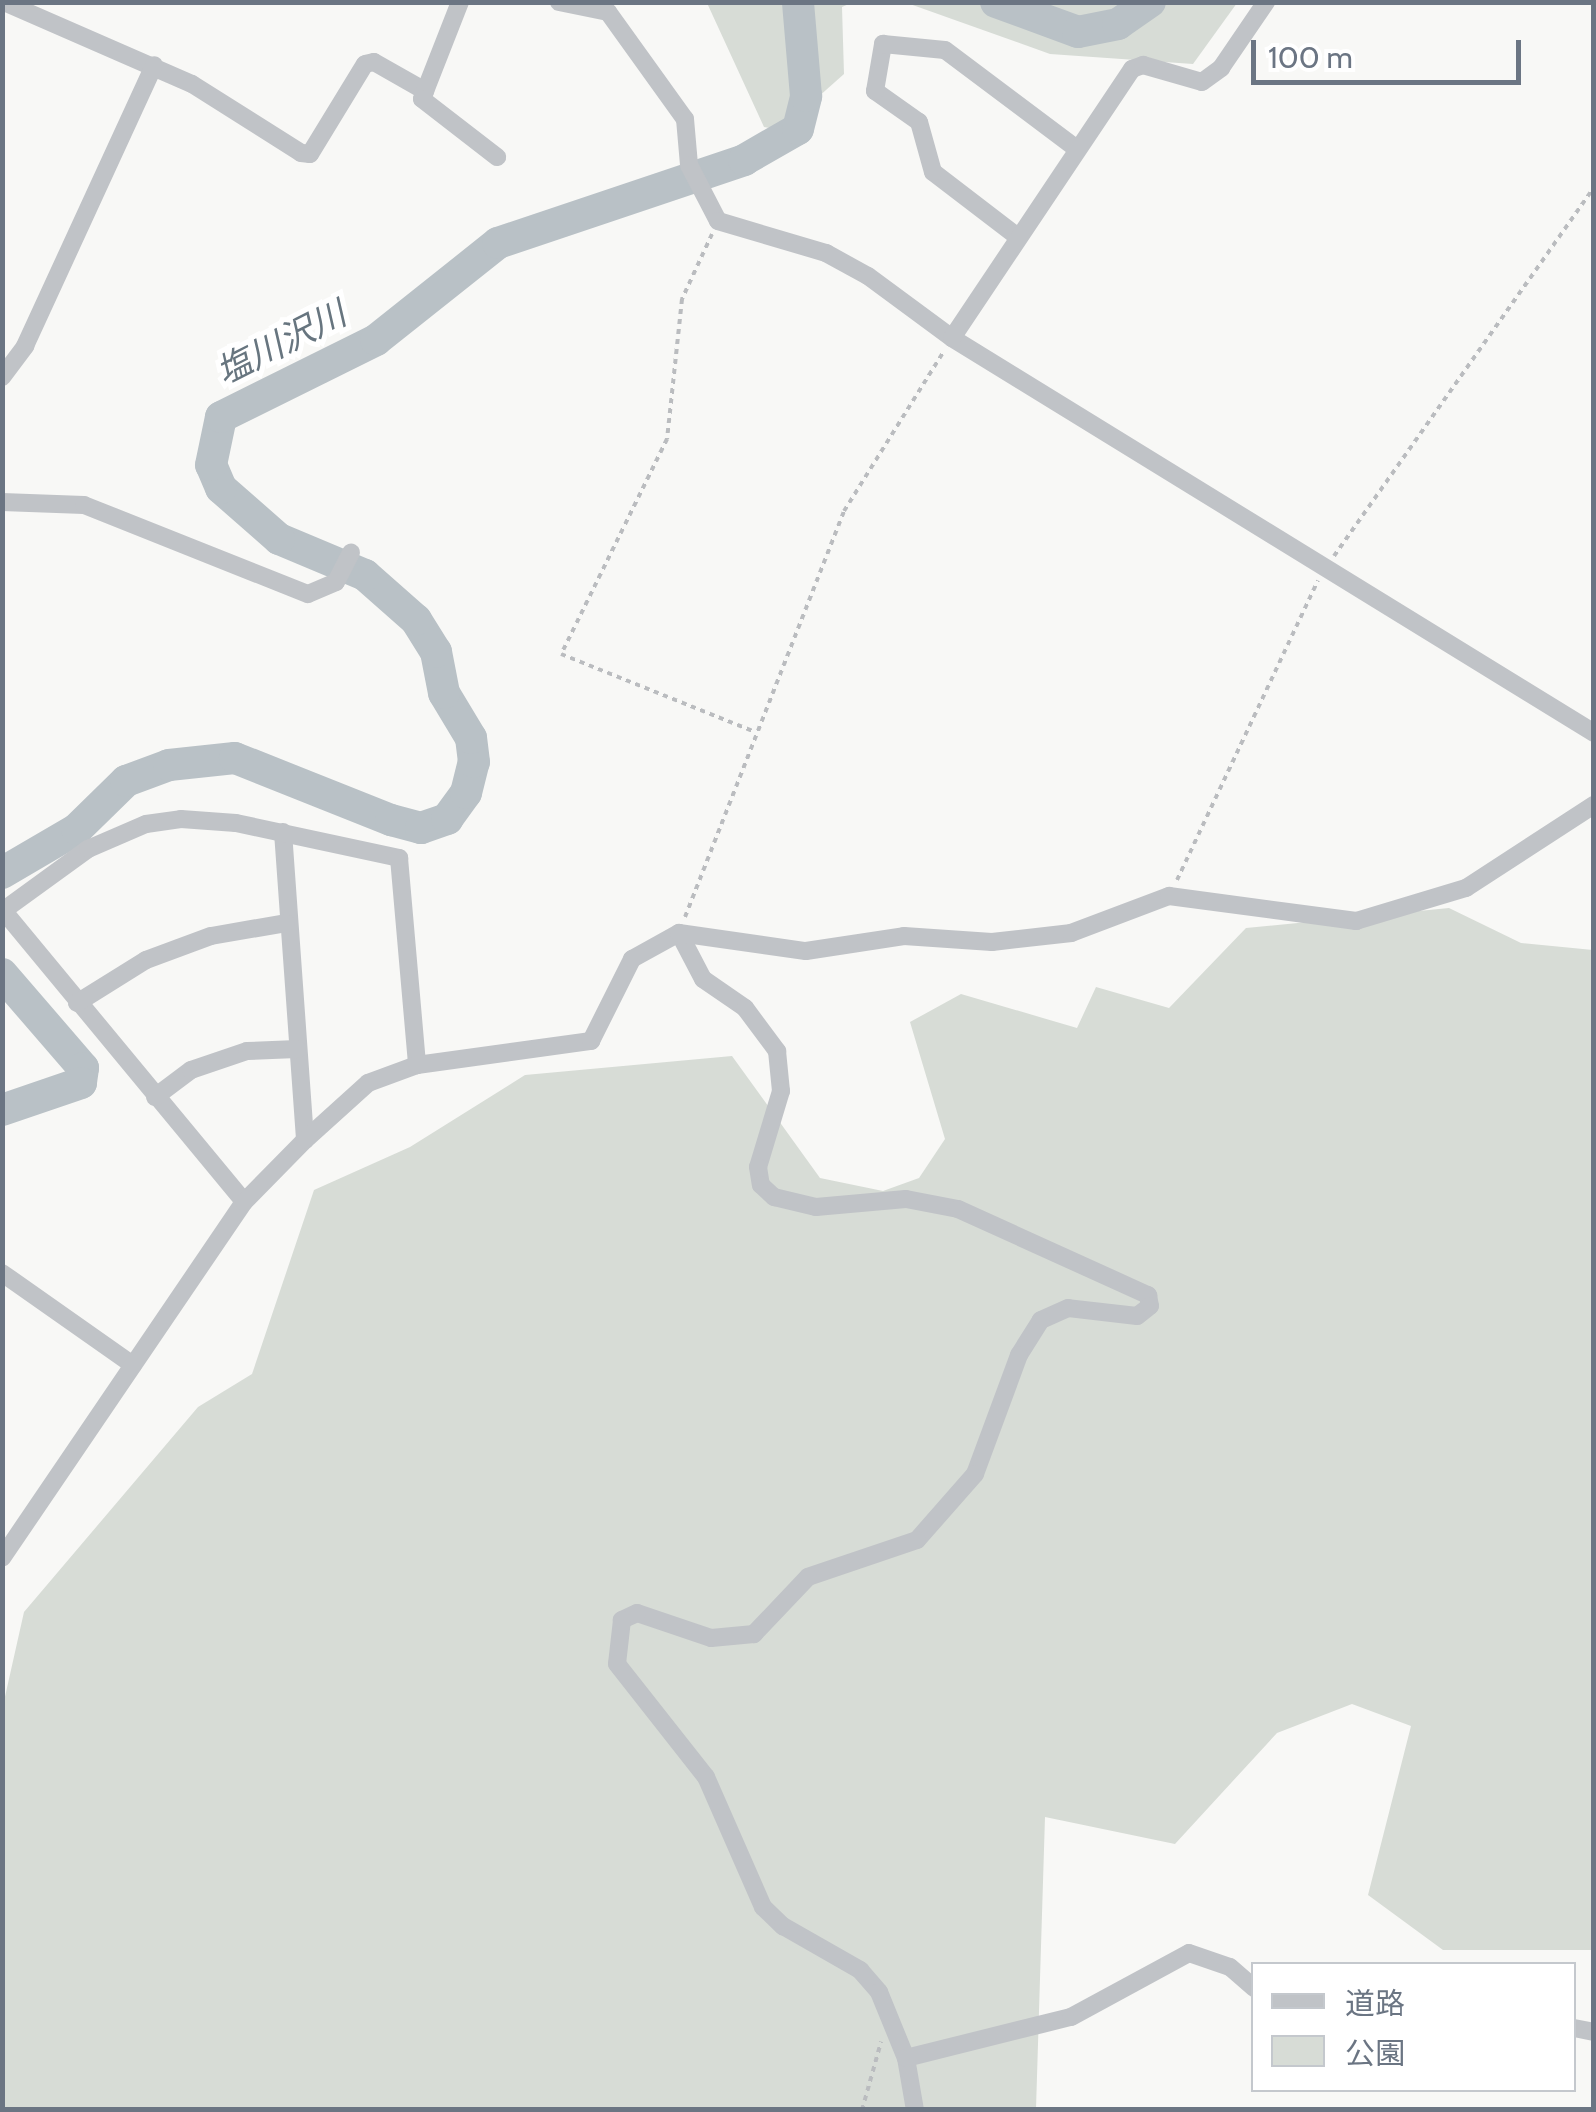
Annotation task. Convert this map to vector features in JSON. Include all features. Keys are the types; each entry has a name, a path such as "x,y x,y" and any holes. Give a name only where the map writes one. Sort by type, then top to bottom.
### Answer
{"street":[{"path":"4,2 154,65 310,154 365,64 374,62 425,91"},
{"path":"460,2 422,100 496,158"},
{"path":"558,2 610,8 685,118 689,165 718,221 826,254 868,276 952,338 1594,734"},
{"path":"952,338 1132,68 1143,65 1202,82 1221,68 1266,2"},
{"path":"1018,237 933,172 920,122 874,91 883,44 945,50 1078,148"},
{"path":"2,377 25,346 154,65"},
{"path":"2,502 84,505 308,594 336,582 351,553"},
{"path":"2,1558 244,1202 305,1140 368,1083 417,1065 591,1041 632,960 679,933 806,951 904,936 992,942 1071,934 1169,896 1356,921 1466,888 1594,805"},
{"path":"244,1202 3,910 88,849 146,824 181,819 283,832 399,858 417,1065"},
{"path":"283,832 286,923 305,1140"},
{"path":"76,1003 146,960 211,936 286,923"},
{"path":"679,933 703,980 744,1008 778,1052 781,1091 758,1167 761,1185 774,1197 816,1207 906,1199 958,1209 1148,1295 1150,1306 1137,1316 1068,1308 1042,1320 1019,1354 976,1474 917,1540 808,1577 754,1634 711,1638 637,1613 622,1620 616,1664 706,1777 763,1906 782,1926 860,1970 879,1992 888,2024 906,2058 915,2110"},
{"path":"154,1097 210,1064 247,1051 298,1049"},
{"path":"2,1273 133,1364"},
{"path":"906,2058 1071,2018 1189,1954 1230,1967 1251,1985"}],"path":[{"path":"1169,896 1323,570 1594,188"},
{"path":"718,221 682,298 667,439 562,654 755,732"},
{"path":"679,933 844,512 952,338"},
{"path":"862,2110 888,2024"}],"green space":[{"path":"707,3 851,3 842,7 844,74 781,130 764,127"},
{"path":"907,3 1237,3 1193,64 1050,54"},
{"path":"1449,908 1521,943 1593,950 1593,1950 1443,1950 1368,1895 1411,1726 1352,1704 1277,1733 1175,1844 1045,1817 1036,2109 3,2110 2,1710 24,1612 198,1407 252,1374 314,1190 410,1147 525,1075 732,1056 820,1178 883,1191 919,1178 945,1139 910,1022 961,994 1077,1028 1096,987 1169,1008 1246,928"}],"waterway":[{"name":"塩川沢川","path":"2,873 77,829 126,781 169,765 235,758 391,820 421,828 447,819 466,793 474,762 471,738 444,693 436,652 416,620 365,575 279,539 221,488 211,465 221,417 376,340 498,243 744,160 798,129 806,96 798,2"},
{"name":"塩川沢川","path":"996,2 1078,32 1118,24 1150,2"},
{"name":"塩川沢川","path":"2,974 83,1068 81,1083 2,1110"}]}
